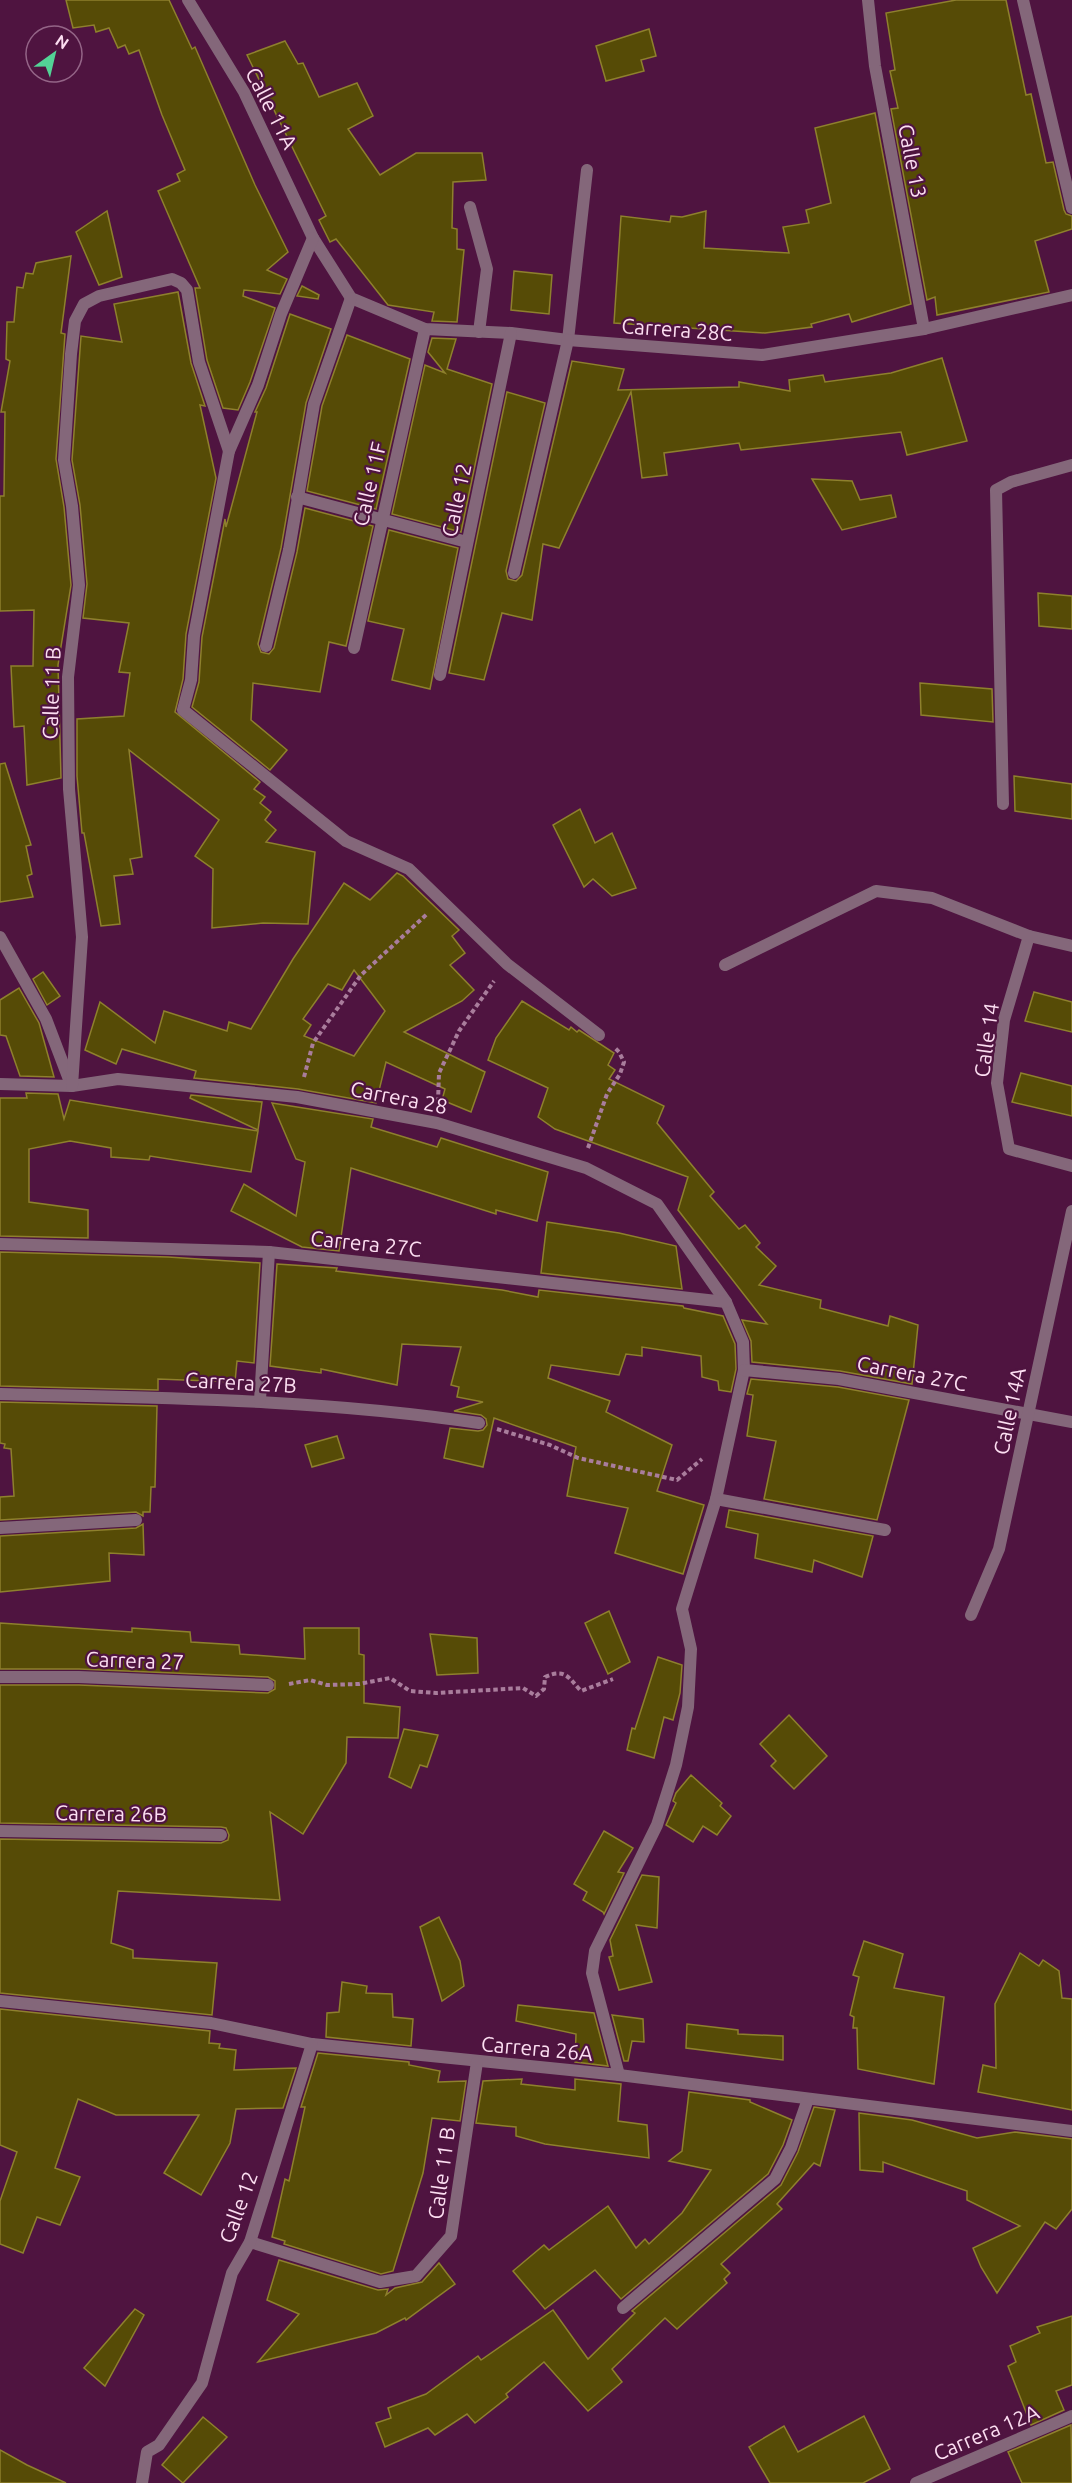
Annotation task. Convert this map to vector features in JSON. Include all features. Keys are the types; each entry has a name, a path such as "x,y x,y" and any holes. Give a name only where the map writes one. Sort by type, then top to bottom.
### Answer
{"street":[{"name":"Calle 11A","path":"188,0 244,92 313,238"},
{"name":"Calle 13","path":"868,0 875,66 924,329"},
{"path":"1023,0 1072,208"},
{"path":"514,573 568,340 587,170"},
{"path":"470,207 487,269 479,332"},
{"path":"266,646 289,550 314,404 351,298 313,238"},
{"path":"313,238 281,314 258,385 229,451 194,636 191,680 183,710 346,841 409,869 507,964 599,1035"},
{"name":"Calle 11 B","path":"72,1086 82,937 69,789 68,677 79,585 72,506 64,460 72,343 75,321 84,304 99,296 172,279 181,283 187,290 199,362 229,451"},
{"name":"Carrera 28C","path":"351,298 425,329 511,333 762,356 924,329 1072,296"},
{"name":"Calle 11F","path":"354,648 425,329"},
{"name":"Calle 12","path":"440,675 511,333"},
{"path":"1003,804 996,490 1011,482 1072,465"},
{"path":"297,497 467,542"},
{"path":"725,965 876,891 932,898 1029,936 1072,945"},
{"name":"Calle 14","path":"1029,936 1004,1020 998,1083 1009,1149 1072,1166"},
{"path":"0,937 45,1019 72,1086"},
{"name":"Carrera 28","path":"0,1084 72,1086 118,1079 318,1101 437,1123 585,1168 657,1204 726,1302 743,1342 744,1370 716,1499 682,1609 691,1649 688,1707 676,1765 657,1825 595,1951 592,1973 618,2075"},
{"name":"Calle 14A","path":"971,1615 999,1549 1072,1211"},
{"name":"Carrera 27C","path":"0,1244 269,1252 726,1302"},
{"path":"260,1400 269,1252"},
{"name":"Carrera 27C","path":"744,1370 839,1379 1072,1422"},
{"name":"Carrera 27B","path":"0,1394 260,1400 409,1412 479,1423"},
{"path":"716,1499 885,1530"},
{"path":"0,1528 136,1520"},
{"name":"Carrera 27","path":"0,1677 79,1677 268,1685"},
{"name":"Carrera 26B","path":"0,1831 221,1835"},
{"name":"Carrera 26A","path":"0,2001 211,2023 312,2044 618,2075 1072,2131"},
{"name":"Calle 12","path":"142,2483 147,2452 159,2445 202,2383 232,2273 250,2242 312,2044"},
{"name":"Calle 11 B","path":"250,2242 380,2282 416,2276 451,2236 477,2062"},
{"path":"623,2308 775,2179 792,2148 808,2099"},
{"name":"Carrera 12A","path":"916,2483 1072,2416"}],"path":[{"path":"318,1101 300,1090 313,1043 361,975 442,901"},
{"path":"437,1123 439,1073 459,1031 507,964"},
{"path":"585,1168 592,1135 607,1094 620,1074 624,1062 619,1052 599,1035"},
{"path":"479,1423 550,1446 578,1458 677,1480 730,1436"},
{"path":"268,1685 278,1682 294,1684 310,1680 327,1684 359,1684 390,1678 410,1691 436,1694 523,1688 536,1696 544,1689 545,1677 555,1673 566,1674 581,1691 613,1679"}],"building":[{"path":"66,0 169,0 192,49 195,47 255,185 288,252 267,270 287,279 280,294 244,290 243,296 275,308 238,410 223,408 207,360 195,288 200,288 158,191 180,181 177,174 185,170 139,50 129,54 125,45 118,48 109,28 96,32 94,25 84,26 84,24 72,24"},
{"path":"956,0 1006,0 1026,95 1031,94 1046,163 1053,162 1064,210 1066,214 1072,216 1072,229 1035,241 1049,292 937,315 935,297 927,300 891,109 898,108 890,71 895,70 886,13"},
{"path":"649,29 656,56 641,60 644,71 606,81 596,46"},
{"path":"285,41 298,64 303,63 319,97 357,83 373,116 348,129 380,175 416,153 482,153 486,180 453,182 452,228 457,229 457,249 464,250 457,322 432,321 434,312 388,305 336,239 330,242 319,220 326,216 247,55"},
{"path":"875,113 911,304 852,322 849,314 811,324 812,327 765,333 614,323 621,216 670,222 671,216 682,217 706,211 704,248 789,253 783,227 809,223 806,210 831,203 815,128"},
{"path":"107,211 122,277 99,285 76,232"},
{"path":"71,256 61,333 65,334 56,459 64,507 71,585 58,665 61,778 27,785 24,726 14,727 11,666 33,666 34,610 0,611 0,496 4,496 5,412 1,412 10,361 6,359 7,322 14,322 17,287 23,288 26,273 33,274 36,263"},
{"path":"514,271 552,275 549,314 511,310"},
{"path":"302,286 319,295 318,299 297,296"},
{"path":"178,292 191,363 205,406 200,405 216,478 186,634 183,679 175,712 260,782 254,789 265,797 260,803 271,812 265,820 276,830 266,842 315,852 308,924 263,923 212,928 213,869 195,856 219,820 129,750 142,857 130,859 133,874 114,876 120,924 101,926 84,833 82,833 77,776 77,719 124,716 130,673 119,672 129,623 83,618 87,584 80,505 72,460 81,336 122,342 114,304"},
{"path":"290,314 331,329 306,403 281,548 258,644 261,652 269,654 274,648 305,508 373,526 346,646 329,642 320,692 253,683 251,720 287,750 270,770 192,707 199,682 202,637 225,519 226,527 257,412 255,412 266,388"},
{"path":"347,335 410,359 376,509 307,491 322,406"},
{"path":"432,338 456,339 447,369 492,384 461,532 392,514 425,365 445,373 428,352"},
{"path":"942,358 967,441 907,455 901,432 741,450 739,443 664,453 667,475 642,478 631,392 559,548 543,544 532,620 502,613 484,680 449,673 507,392 545,403 506,571 508,579 516,581 522,575 572,361 624,369 618,390 739,387 739,382 790,391 789,380 823,375 825,382 891,373"},
{"path":"812,479 852,481 860,500 891,495 896,517 842,530"},
{"path":"389,530 458,548 430,689 392,680 404,629 368,621"},
{"path":"1038,593 1072,596 1072,629 1039,626"},
{"path":"920,683 992,689 993,722 921,715"},
{"path":"5,763 31,845 26,846 32,874 27,876 33,897 0,902 0,764"},
{"path":"1014,776 1072,784 1072,819 1015,811"},
{"path":"580,809 595,843 612,833 636,888 612,896 593,879 584,887 553,825"},
{"path":"397,873 403,876 459,930 452,936 465,953 450,965 474,990 462,1001 404,1032 485,1072 471,1112 442,1100 445,1089 386,1062 376,1103 298,1089 194,1078 196,1071 122,1049 116,1064 85,1050 100,1002 155,1043 164,1011 227,1031 229,1022 251,1029 293,959 344,883 370,900","holes":["354,970 385,1011 354,1056 304,1036 311,1025 303,1019 328,984 342,990"]},
{"path":"43,972 60,996 47,1005 33,979"},
{"path":"19,988 39,1023 54,1077 20,1076 6,1036 0,1035 0,1000"},
{"path":"1034,992 1072,1002 1072,1032 1025,1021"},
{"path":"522,1001 569,1030 571,1027 577,1032 579,1030 614,1053 608,1065 615,1070 609,1079 664,1106 657,1123 714,1192 710,1196 739,1229 745,1225 760,1243 756,1247 776,1266 759,1285 821,1300 820,1308 888,1326 890,1316 918,1325 912,1384 840,1371 752,1362 751,1341 742,1320 767,1324 678,1210 688,1177 555,1129 538,1117 548,1088 488,1060 496,1038"},
{"path":"1021,1073 1072,1086 1072,1116 1012,1102"},
{"path":"26,1093 58,1094 64,1119 70,1100 258,1131 251,1172 150,1156 149,1160 111,1157 111,1148 70,1141 29,1149 29,1202 88,1210 88,1238 0,1236 0,1098 27,1098"},
{"path":"191,1095 262,1102 258,1130 190,1098"},
{"path":"272,1103 373,1119 371,1127 437,1147 441,1138 548,1172 537,1221 496,1210 496,1214 351,1168 339,1251 302,1247 231,1211 244,1184 296,1216 305,1162 296,1159"},
{"path":"547,1222 619,1233 676,1246 682,1289 541,1273"},
{"path":"0,1252 168,1257 260,1263 254,1363 237,1361 235,1382 158,1379 158,1390 0,1386"},
{"path":"277,1264 337,1268 336,1271 502,1290 538,1297 539,1290 683,1306 723,1316 735,1344 736,1369 731,1392 719,1390 718,1381 702,1377 701,1356 642,1347 642,1356 626,1354 619,1375 551,1365 548,1378 610,1401 606,1412 672,1445 657,1491 704,1505 683,1574 615,1553 628,1508 567,1496 576,1447 494,1418 483,1467 444,1458 450,1428 478,1431 483,1430 487,1425 486,1419 481,1415 454,1411 483,1402 457,1397 459,1387 451,1385 461,1347 402,1344 397,1385 321,1369 321,1373 270,1366"},
{"path":"751,1379 838,1387 909,1400 877,1520 764,1499 776,1441 747,1436 753,1395 747,1394"},
{"path":"0,1402 157,1406 155,1487 151,1487 150,1512 143,1512 143,1516 136,1512 0,1520 0,1497 14,1496 11,1449 4,1448 5,1444 0,1443"},
{"path":"337,1436 344,1458 312,1467 305,1445"},
{"path":"729,1510 873,1536 862,1577 814,1560 812,1572 755,1558 758,1534 726,1527"},
{"path":"143,1524 144,1555 109,1553 110,1581 0,1592 0,1536 136,1528"},
{"path":"609,1611 630,1662 608,1674 585,1623"},
{"path":"0,1623 132,1632 132,1628 190,1632 191,1642 239,1645 240,1654 305,1659 304,1628 359,1628 359,1654 364,1655 364,1703 400,1707 398,1738 347,1737 346,1763 303,1834 270,1812 280,1900 118,1891 111,1943 133,1950 133,1958 217,1963 212,2015 0,1993 0,1839 221,1843 228,1840 229,1835 226,1828 221,1827 0,1823 0,1685 79,1685 268,1693 275,1689 275,1681 268,1677 79,1669 0,1669"},
{"path":"430,1634 477,1638 478,1673 437,1675"},
{"path":"658,1657 682,1665 680,1693 673,1720 664,1717 654,1758 627,1750 632,1728 635,1729"},
{"path":"789,1715 827,1756 794,1789 771,1766 776,1761 760,1744"},
{"path":"404,1729 438,1735 427,1767 420,1765 411,1788 389,1777"},
{"path":"691,1775 722,1803 720,1806 731,1816 717,1835 703,1826 693,1842 666,1825 676,1803 673,1801 676,1793"},
{"path":"604,1831 633,1848 618,1872 624,1873 604,1914 583,1900 587,1892 574,1884"},
{"path":"642,1875 659,1877 657,1928 636,1925 652,1982 619,1990 609,1957 613,1956 610,1940"},
{"path":"439,1917 460,1961 464,1986 442,2001 420,1927"},
{"path":"864,1941 903,1954 894,1988 944,1997 934,2084 858,2069 857,2028 853,2028 854,2017 850,2015 859,1977 853,1975"},
{"path":"1020,1953 1039,1966 1043,1960 1059,1971 1062,1998 1072,1999 1072,2110 978,2092 983,2065 996,2068 995,2004"},
{"path":"342,1982 367,1986 366,1993 392,1994 393,2017 413,2019 411,2046 326,2037 327,2013 339,2012"},
{"path":"518,2005 594,2013 608,2066 575,2062 576,2034 516,2021"},
{"path":"0,2009 210,2031 209,2043 220,2044 219,2048 236,2050 234,2070 296,2068 283,2108 236,2109 230,2143 201,2195 164,2173 199,2115 116,2115 78,2099 55,2168 80,2177 60,2225 37,2217 23,2253 0,2244 0,2201 17,2152 0,2145"},
{"path":"612,2015 643,2019 644,2042 632,2041 628,2061 624,2061"},
{"path":"687,2024 738,2030 738,2034 783,2036 783,2060 686,2048"},
{"path":"318,2053 409,2062 409,2065 440,2071 438,2082 466,2081 460,2121 432,2118 423,2173 393,2271 381,2274 284,2244 285,2241 272,2237 285,2179 289,2181 305,2107 301,2107"},
{"path":"522,2079 521,2084 575,2090 575,2079 621,2084 618,2121 647,2125 649,2158 545,2144 516,2136 516,2127 476,2123 483,2081"},
{"path":"689,2092 750,2100 750,2102 792,2120 783,2145 768,2174 621,2299 595,2270 545,2309 513,2271 544,2245 549,2250 608,2206 636,2248 645,2239 649,2244 682,2213 711,2170 669,2161 682,2151"},
{"path":"814,2107 835,2110 820,2166 814,2163 777,2204 782,2209 721,2264 730,2273 724,2279 727,2283 677,2329 665,2318 612,2369 622,2382 588,2411 544,2362 506,2394 508,2397 475,2423 467,2414 435,2435 428,2428 385,2447 376,2423 391,2418 388,2408 426,2394 478,2356 481,2360 553,2310 588,2359 635,2313 632,2311 781,2185 798,2152"},
{"path":"859,2113 912,2120 977,2138 1015,2132 1072,2139 1072,2209 1056,2229 1045,2222 997,2293 981,2267 973,2248 1020,2226 967,2200 967,2191 883,2162 883,2172 860,2170"},
{"path":"279,2260 378,2290 388,2289 386,2295 395,2288 422,2282 439,2263 455,2284 406,2320 405,2318 376,2333 258,2362 299,2314 267,2300"},
{"path":"135,2309 144,2315 105,2386 84,2368"},
{"path":"1072,2316 1072,2385 1056,2391 1064,2410 1031,2425 1008,2366 1016,2362 1010,2346 1040,2333 1037,2327"},
{"path":"864,2416 890,2469 863,2483 770,2483 749,2447 784,2426 798,2452"},
{"path":"203,2417 227,2437 183,2483 162,2465"},
{"path":"1071,2425 1072,2483 1022,2483 1008,2452"},
{"path":"0,2450 27,2465 66,2483 0,2483"}]}
